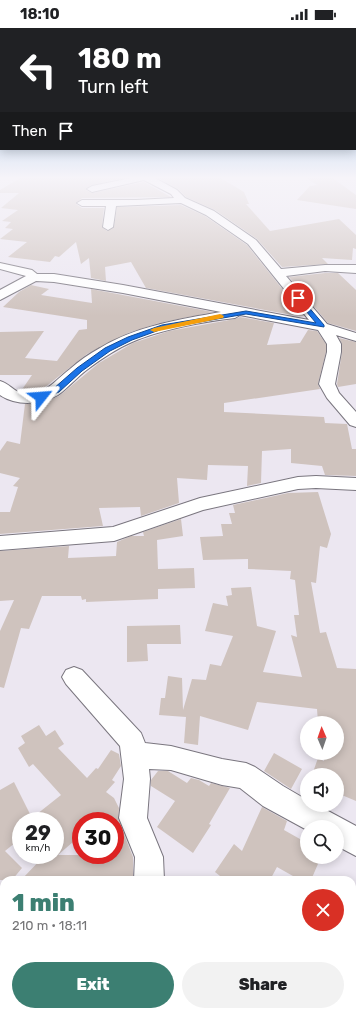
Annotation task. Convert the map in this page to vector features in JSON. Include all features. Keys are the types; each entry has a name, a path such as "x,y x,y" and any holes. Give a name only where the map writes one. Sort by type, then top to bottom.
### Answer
{"street":[{"path":"225,223 252,242 322,326 334,344 334,352 327,384 332,395 356,422"},
{"path":"0,266 28,272 34,277"},
{"path":"279,273 325,268 356,269"},
{"path":"0,296 13,287 34,277 54,278 123,288 246,313 322,326 356,337"},
{"path":"0,386 4,392 9,394 27,398 38,398 56,390 79,369 107,349 130,339 164,327 246,313"},
{"path":"0,543 114,534 200,504 298,483 316,482 356,484"},
{"path":"74,677 132,741 137,779 133,818 149,857 149,876"},
{"path":"135,755 171,758 222,772 246,776 273,796 317,820"},
{"path":"344,834 356,842"}],"building":[{"path":"10,223 102,223 102,227 107,231 114,227 115,223 215,223 247,245 304,316 146,288 131,262 105,267 106,281 91,278 89,258 81,264 76,242 59,257 55,256 50,262 8,257 27,242 0,239 13,229 5,228"},
{"path":"234,223 263,223 270,231 315,223 343,223 356,235 356,249 353,248 352,260 322,258 328,264 282,267 257,239"},
{"path":"338,273 356,290 356,331 328,323 289,277"},
{"path":"31,285 49,289 41,295 92,303 91,289 213,312 159,323 128,333 87,354 44,388 36,392 27,392 21,391 32,375 0,375 0,332 44,331 25,358 57,361 79,330 87,329 87,320 3,307 19,292"},
{"path":"240,317 274,323 267,345 300,343 308,330 317,331 326,344 326,352 318,384 320,389 224,403 224,412 324,417 325,423 347,424 352,449 356,449 356,476 325,475 322,466 291,463 291,449 262,451 261,483 247,486 248,466 208,465 207,480 177,478 179,503 141,516 140,507 99,508 103,526 0,534 0,512 10,512 18,487 13,486 20,478 0,473 0,451 7,441 20,444 25,404 44,402 59,396 99,363 133,343 169,331"},
{"path":"339,338 356,342 356,384 338,387 337,384 342,352 342,344"},
{"path":"318,492 331,534 327,548 320,546 316,583 311,582 320,633 326,632 337,668 356,669 356,801 344,796 344,768 314,768 317,760 344,760 344,716 318,716 317,709 257,702 248,730 200,716 198,745 184,743 186,717 159,715 161,698 165,698 168,676 182,678 183,710 192,679 206,680 210,664 221,666 233,636 205,631 213,603 228,606 226,596 232,595 231,588 251,587 257,626 276,631 263,672 302,677 291,635 297,637 294,615 299,615 295,580 290,579 291,571 248,569 248,559 203,560 200,537 223,536 221,524 232,524 229,513 235,513 233,505 288,493"},
{"path":"181,519 183,536 157,540 158,569 194,568 195,588 158,589 158,599 86,602 86,599 82,600 81,596 42,596 29,629 21,628 4,688 0,687 0,631 14,600 0,601 0,551 69,546 68,558 116,556 117,542 131,536 144,536 143,532"},
{"path":"180,625 181,644 147,644 148,661 127,662 127,626"},
{"path":"39,725 46,736 55,730 64,744 58,748 87,778 96,768 98,769 111,750 119,754 121,766 112,780 115,782 106,792 114,798 119,808 119,812 72,812 72,843 64,850 64,812 40,812 61,795 33,764 29,767 18,748 25,743 21,736"},
{"path":"274,753 300,768 300,773 291,789 264,771"},
{"path":"158,771 168,771 187,783 191,778 199,780 209,786 211,783 230,788 209,824 211,825 193,853 157,827 175,801 151,786 151,780"},
{"path":"14,782 29,812 12,812 12,845 5,851 12,858 12,864 18,864 22,868 15,876 0,876 0,790"},
{"path":"262,807 287,821 284,830 300,839 300,864 318,864 313,876 293,876 277,867 272,876 220,876 215,872 234,844 242,851"},
{"path":"124,834 133,857 133,876 25,876 36,864 64,864 64,855 72,855 72,864 124,864"}],"slow traffic":[{"path":"154,330 220,316"}],"route":[{"path":"41,397 56,390 69,377 107,349 154,329 232,314 246,313 322,326 298,298"}]}
